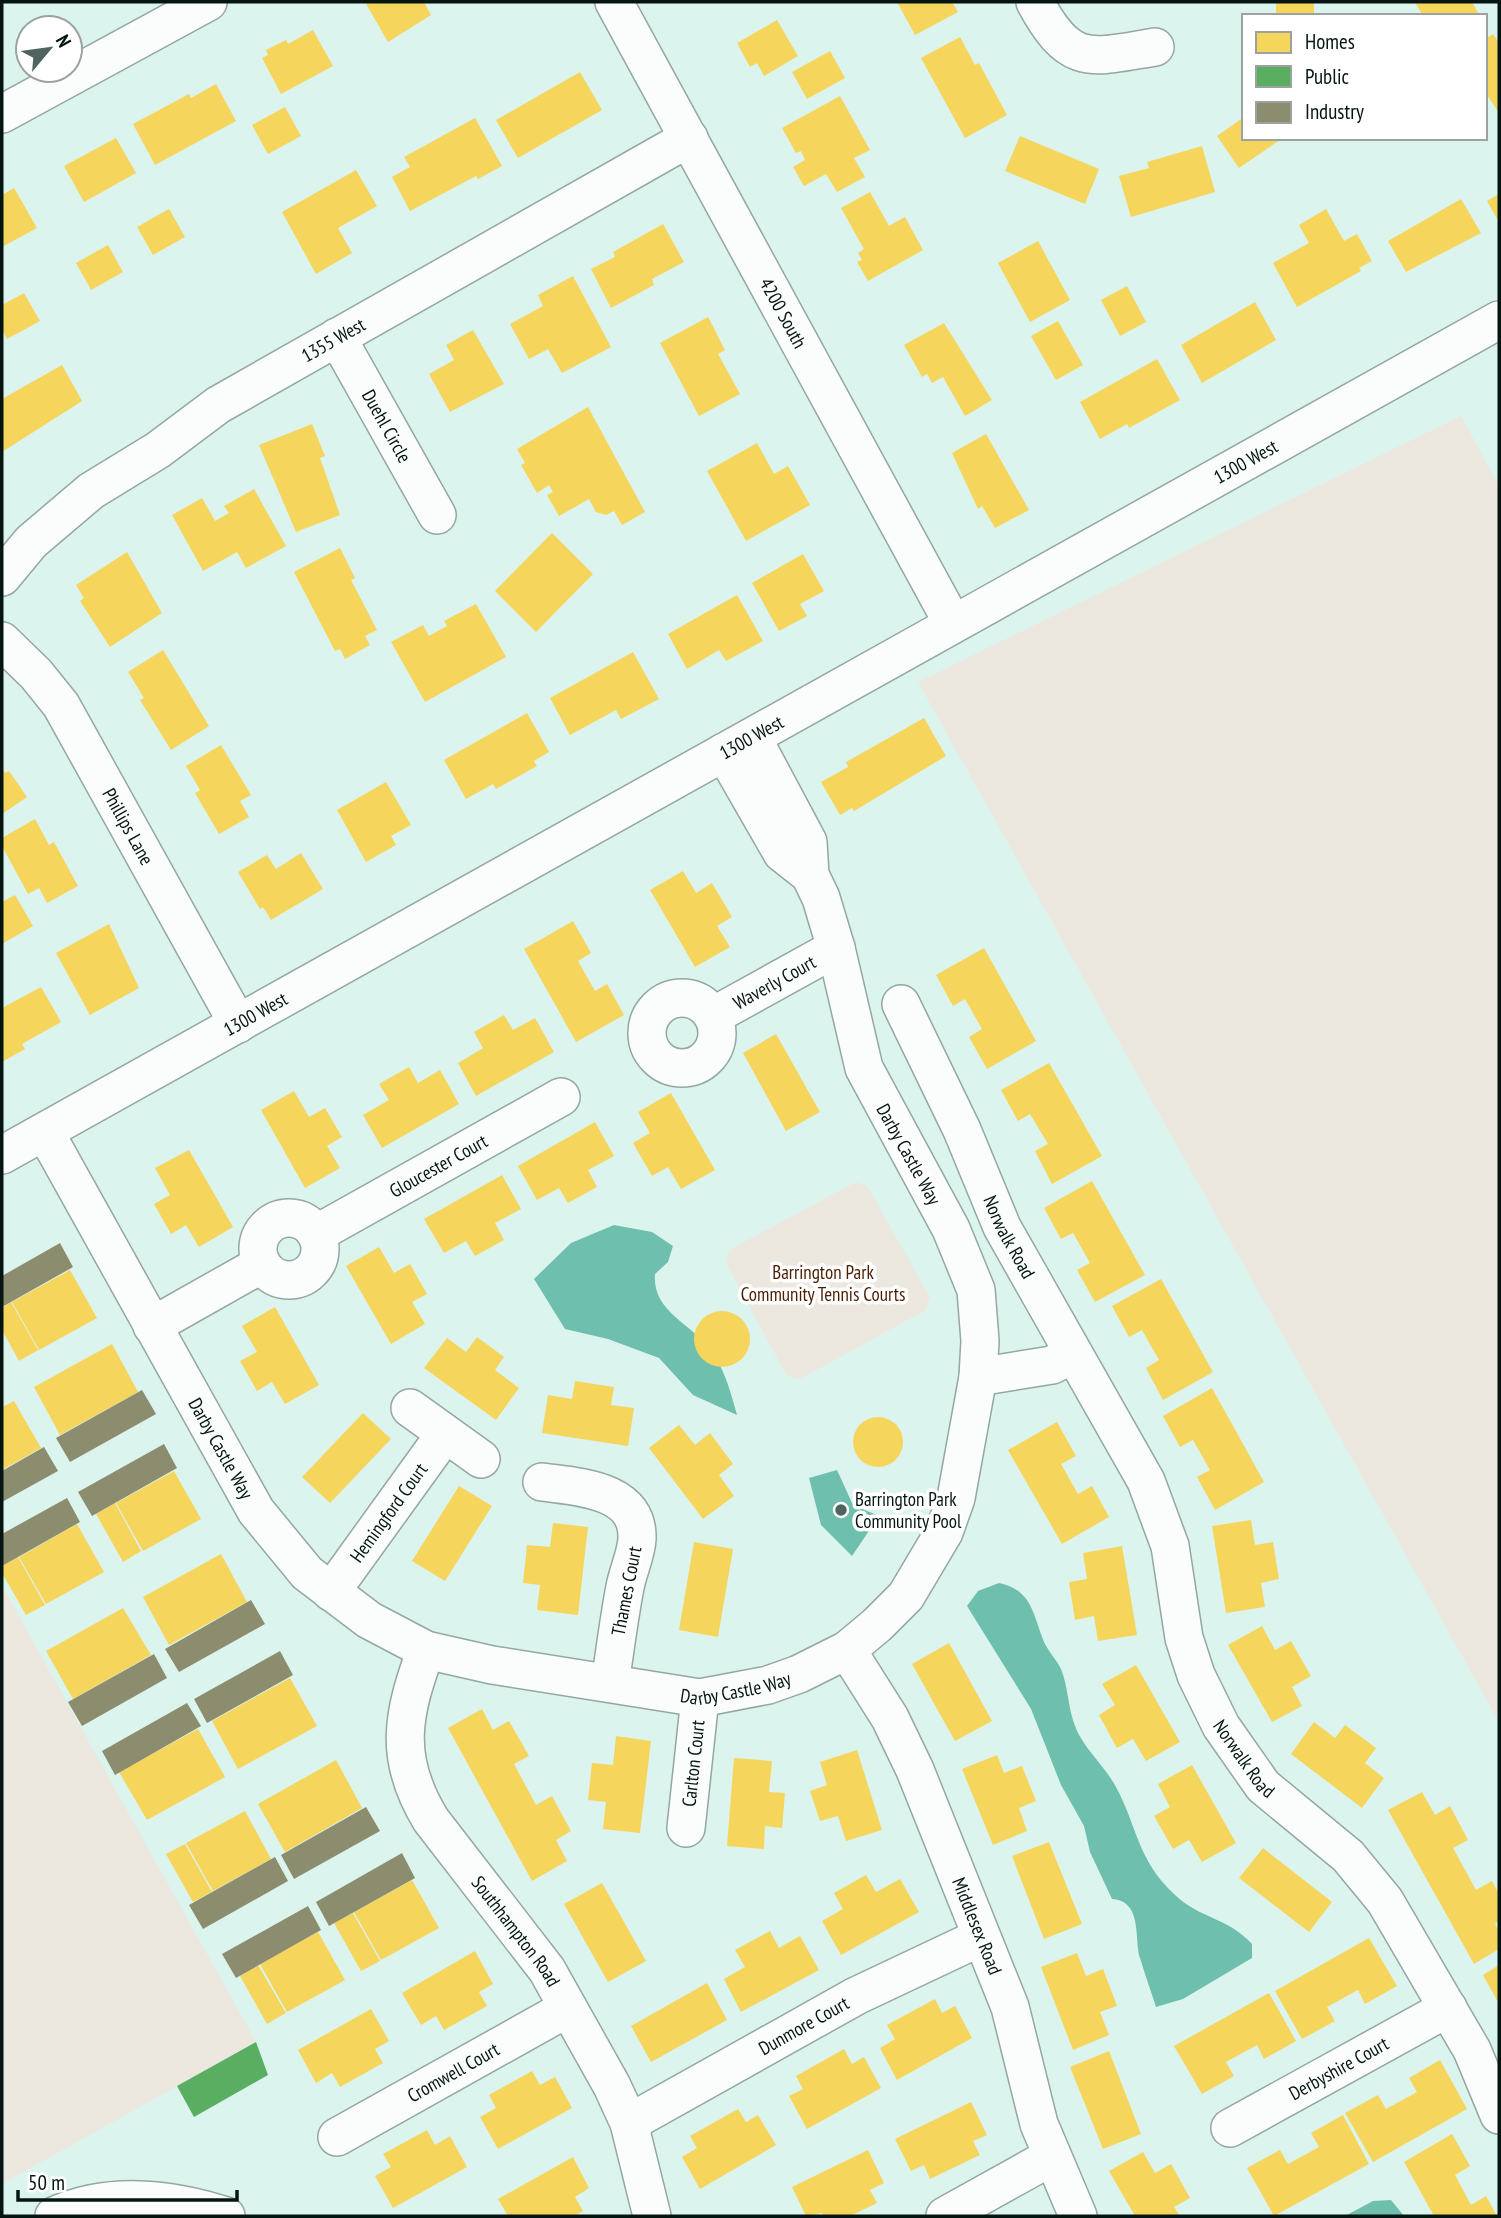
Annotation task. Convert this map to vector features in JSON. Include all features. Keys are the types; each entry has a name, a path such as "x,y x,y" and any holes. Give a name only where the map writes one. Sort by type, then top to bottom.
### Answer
{"street":[{"path":"2,114 208,2"},
{"name":"4200 South","path":"614,2 952,622"},
{"path":"1035,2 1045,21 1071,50 1101,56 1155,47"},
{"name":"1355 West","path":"2,577 40,535 91,491 158,450 250,385 688,138"},
{"name":"1300 West","path":"2,1155 738,745 952,622 1499,320"},
{"name":"Duehl Circle","path":"337,337 438,515"},
{"name":"Phillips Lane","path":"2,641 36,674 61,705 239,1024"},
{"name":"Darby Castle Way","path":"45,1132 256,1511 287,1552 331,1592 369,1620 426,1650 492,1665 700,1698 768,1685 847,1650 877,1625 906,1595 944,1532 956,1498 978,1377 980,1341 976,1290 966,1260 864,1068 836,948 821,898 810,875 782,853 738,745"},
{"name":"Waverly Court","path":"713,1016 836,948"},
{"name":"Norwalk Road","path":"901,1004 972,1154 1002,1227 1146,1481 1170,1546 1184,1638 1196,1675 1221,1726 1263,1786 1348,1856 1368,1877 1472,2050 1499,2115"},
{"name":"Gloucester Court","path":"152,1326 262,1264 258,1245 266,1228 274,1222 293,1218 302,1221 316,1234 561,1097"},
{"path":"924,1181 972,1154"},
{"path":"978,1377 1052,1365 1073,1354"},
{"path":"410,1408 481,1459"},
{"name":"Hemingford Court","path":"331,1592 445,1434"},
{"name":"Thames Court","path":"542,1482 603,1491 625,1507 636,1527 637,1542 625,1585 610,1683"},
{"name":"Southhampton Road","path":"426,1650 412,1686 403,1740 407,1768 416,1795 431,1820 547,1970 612,2086 629,2123 652,2216"},
{"name":"Middlesex Road","path":"847,1650 904,1743 1010,2007 1039,2124 1078,2216"},
{"name":"Carlton Court","path":"687,1828 700,1698"},
{"name":"Dunmore Court","path":"629,2123 866,1990 981,1937"},
{"name":"Cromwell Court","path":"337,2137 568,2008"},
{"name":"Derbyshire Court","path":"1230,2128 1448,2008"},
{"path":"945,2216 1051,2157"},
{"path":"54,2216 90,2203 153,2200 186,2203 226,2216"}],"green space":[{"path":"1461,416 1499,486 1499,1722 918,682"},
{"name":"Barrington Park Community Tennis Courts","path":"856,1182 867,1186 930,1297 926,1310 800,1379 787,1376 726,1263 729,1250"},
{"path":"2,1586 256,2042 2,2184"}],"shaded area":[{"path":"614,1225 652,1232 673,1246 668,1262 655,1274 660,1298 666,1308 710,1349 723,1373 737,1415 693,1395 659,1358 608,1339 565,1329 534,1279 571,1243"},
{"name":"Barrington Park Community Pool","path":"837,1470 853,1505 879,1516 852,1556 821,1525 809,1478"},
{"path":"999,1583 1018,1591 1030,1605 1044,1642 1061,1669 1079,1734 1116,1787 1152,1868 1184,1902 1233,1928 1252,1944 1252,1958 1183,1999 1156,2007 1138,1950 1133,1914 1129,1906 1122,1901 1112,1899 1090,1852 1084,1826 1061,1785 1031,1709 967,1606 978,1591"},
{"path":"1391,2200 1404,2216 1345,2216 1373,2201"}],"building: Homes":[{"path":"424,2 431,15 388,42 366,4"},
{"path":"897,2 952,2 958,12 915,35"},
{"path":"1276,2 1314,2 1314,14 1276,14"},
{"path":"1415,2 1472,2 1479,14 1422,14"},
{"path":"777,20 798,56 764,76 757,63 750,67 737,43"},
{"path":"313,30 333,66 281,94 262,58 268,55 266,50 286,40 288,44"},
{"path":"1493,34 1499,43 1499,113 1487,95 1487,38"},
{"path":"960,37 975,65 979,63 1007,115 965,138 921,58"},
{"path":"830,51 845,78 807,99 792,72"},
{"path":"580,72 602,110 518,158 496,120"},
{"path":"216,84 236,121 155,165 133,124 189,94 191,98"},
{"path":"840,96 870,150 854,158 865,177 837,192 826,174 804,186 793,167 805,160 801,151 796,153 782,128"},
{"path":"285,107 301,136 268,154 252,125"},
{"path":"475,118 502,166 478,179 476,176 410,211 392,177 410,167 404,157"},
{"path":"1242,118 1242,140 1280,140 1239,168 1217,136"},
{"path":"1020,136 1099,169 1085,204 1005,171"},
{"path":"116,138 136,173 84,202 64,166"},
{"path":"1202,146 1215,192 1131,217 1119,176 1149,168 1147,162"},
{"path":"356,170 377,206 338,228 352,253 316,274 282,212"},
{"path":"14,188 37,228 2,247 2,195"},
{"path":"870,192 889,226 905,217 923,250 868,281 857,262 862,260 858,253 864,249 841,208"},
{"path":"1499,194 1499,222 1487,201"},
{"path":"1461,199 1481,233 1406,272 1388,241"},
{"path":"169,209 185,237 153,255 137,227"},
{"path":"1326,209 1344,241 1357,234 1372,261 1359,268 1361,271 1297,307 1273,263 1309,243 1299,225"},
{"path":"663,224 684,262 652,279 654,285 611,308 591,269 615,257 613,252"},
{"path":"1038,241 1070,300 1030,322 998,263"},
{"path":"108,245 123,272 91,290 76,263"},
{"path":"573,276 611,347 562,373 548,349 529,359 510,324 543,306 538,295"},
{"path":"1127,286 1146,322 1120,336 1101,300"},
{"path":"24,293 40,321 7,339 2,329 2,305"},
{"path":"1255,302 1276,340 1202,383 1181,345"},
{"path":"708,317 725,350 718,354 740,394 699,416 660,343"},
{"path":"1058,321 1083,365 1056,380 1031,336"},
{"path":"944,323 992,400 965,416 943,377 932,383 927,374 922,377 904,345"},
{"path":"473,330 504,384 450,412 429,374 454,360 446,345"},
{"path":"1157,359 1180,400 1129,428 1127,424 1100,439 1080,402"},
{"path":"62,365 82,401 2,452 2,399"},
{"path":"588,407 645,512 622,525 614,511 606,515 596,512 589,499 559,516 547,495 553,492 549,485 537,493 521,465 525,463 517,449"},
{"path":"312,424 325,456 320,458 340,515 296,532 259,445"},
{"path":"986,434 1029,510 995,528 982,506 978,509 952,453"},
{"path":"757,443 774,474 788,466 810,505 746,541 707,471"},
{"path":"254,489 286,546 246,568 237,552 203,571 172,515 202,498 215,521 229,513 224,506"},
{"path":"552,533 593,574 536,632 495,591"},
{"path":"340,548 355,578 351,580 377,630 365,636 370,645 345,659 340,649 335,651 294,572"},
{"path":"127,552 162,613 110,647 80,601 84,598 76,585"},
{"path":"803,554 824,591 800,604 807,616 779,631 752,583"},
{"path":"737,595 763,641 726,661 719,650 687,669 668,634"},
{"path":"476,604 506,657 425,702 391,642 423,625 429,636 447,626 444,621"},
{"path":"163,650 209,726 171,750 140,700 144,698 128,672"},
{"path":"633,652 659,699 621,719 616,710 570,735 550,698"},
{"path":"527,713 549,752 534,761 537,766 496,789 493,784 466,799 444,760"},
{"path":"924,718 946,756 854,811 852,808 840,815 821,782 848,767 846,762"},
{"path":"221,745 251,795 240,801 249,817 219,834 195,793 200,790 186,766"},
{"path":"2,768 5,773 9,771 27,797 2,814"},
{"path":"386,782 411,825 391,836 396,845 366,862 337,810"},
{"path":"35,819 49,845 54,842 78,886 47,903 39,888 28,894 2,846 2,838"},
{"path":"301,853 323,889 271,920 263,907 260,909 238,872 267,855 276,869"},
{"path":"683,871 696,893 712,883 732,917 717,926 730,947 695,967 650,890"},
{"path":"15,895 33,926 2,944 2,902"},
{"path":"573,921 591,953 578,961 595,991 607,984 624,1015 576,1042 524,949"},
{"path":"109,924 139,988 90,1015 56,953"},
{"path":"984,948 1036,1041 987,1069 969,1037 982,1029 965,999 953,1006 936,975"},
{"path":"41,987 61,1022 22,1044 25,1049 2,1062 2,1008"},
{"path":"504,1015 513,1030 535,1018 554,1052 476,1096 458,1063 483,1048 474,1032"},
{"path":"776,1034 820,1112 786,1131 743,1053"},
{"path":"1049,1063 1102,1156 1052,1184 1035,1151 1048,1144 1030,1114 1018,1121 1001,1090"},
{"path":"409,1067 418,1083 440,1070 459,1104 382,1148 363,1115 389,1100 379,1084"},
{"path":"294,1091 309,1117 325,1108 342,1137 327,1146 340,1168 305,1188 261,1110"},
{"path":"671,1093 715,1170 681,1189 668,1167 652,1176 633,1143 650,1133 638,1112"},
{"path":"595,1122 614,1156 588,1170 597,1187 568,1203 559,1188 537,1200 518,1166"},
{"path":"189,1150 233,1227 199,1247 186,1225 171,1234 154,1204 170,1195 155,1168"},
{"path":"502,1175 521,1209 495,1223 504,1240 475,1256 466,1241 444,1253 424,1219"},
{"path":"1092,1181 1145,1275 1095,1302 1077,1270 1090,1263 1073,1233 1061,1239 1044,1208"},
{"path":"379,1247 394,1273 410,1264 427,1294 412,1302 425,1324 391,1344 346,1266"},
{"path":"70,1270 97,1318 39,1350 12,1302"},
{"path":"1161,1279 1213,1372 1163,1400 1146,1368 1159,1360 1142,1330 1129,1337 1112,1306"},
{"path":"11,1302 38,1350 19,1361 2,1330 2,1308"},
{"path":"275,1307 319,1385 285,1404 272,1382 257,1391 240,1361 257,1352 242,1326"},
{"path":"722,1311 733,1313 742,1319 748,1328 748,1350 742,1359 733,1365 722,1367 711,1365 702,1359 696,1350 694,1339 696,1328 702,1319 711,1313"},
{"path":"477,1337 504,1357 495,1370 519,1388 496,1420 424,1368 447,1338 466,1352"},
{"path":"112,1344 138,1392 60,1435 34,1387"},
{"path":"575,1381 614,1387 611,1405 634,1408 628,1446 542,1433 548,1395 572,1399"},
{"path":"1212,1388 1264,1482 1215,1510 1197,1477 1210,1470 1193,1440 1180,1447 1163,1416"},
{"path":"14,1401 41,1448 2,1470 2,1407"},
{"path":"363,1413 391,1439 330,1503 302,1477"},
{"path":"878,1417 896,1424 903,1442 896,1460 878,1467 860,1460 853,1442 860,1424"},
{"path":"1057,1422 1076,1456 1061,1464 1078,1494 1092,1486 1109,1517 1062,1544 1008,1450"},
{"path":"679,1425 695,1445 710,1433 733,1464 719,1475 734,1496 703,1519 649,1448"},
{"path":"174,1471 201,1519 143,1551 116,1503"},
{"path":"459,1486 492,1506 445,1581 412,1561"},
{"path":"115,1503 141,1551 123,1562 96,1514"},
{"path":"1251,1520 1255,1545 1273,1542 1279,1579 1261,1583 1265,1607 1226,1613 1212,1526"},
{"path":"553,1523 588,1527 578,1615 537,1610 540,1585 523,1583 527,1545 550,1547"},
{"path":"77,1524 104,1572 46,1604 19,1557"},
{"path":"694,1542 733,1549 718,1637 679,1630"},
{"path":"1122,1546 1137,1635 1098,1641 1094,1616 1075,1620 1069,1582 1087,1579 1083,1553"},
{"path":"221,1554 247,1602 169,1645 143,1597"},
{"path":"18,1557 45,1605 26,1615 2,1573 2,1566"},
{"path":"123,1608 151,1655 73,1699 46,1651"},
{"path":"1262,1626 1275,1650 1291,1641 1311,1676 1292,1687 1302,1706 1272,1722 1228,1645"},
{"path":"949,1643 992,1721 955,1741 912,1664"},
{"path":"1136,1665 1180,1742 1146,1761 1133,1739 1117,1748 1099,1715 1115,1705 1102,1684"},
{"path":"290,1678 317,1726 238,1769 212,1721"},
{"path":"482,1709 493,1730 509,1721 529,1756 514,1764 536,1805 552,1796 571,1831 556,1840 567,1861 532,1881 448,1728"},
{"path":"1314,1722 1335,1738 1345,1725 1376,1748 1365,1763 1384,1778 1362,1808 1291,1754"},
{"path":"198,1729 225,1777 147,1820 119,1772"},
{"path":"616,1736 651,1741 640,1833 603,1829 606,1802 588,1800 592,1763 613,1765"},
{"path":"857,1750 882,1830 846,1841 838,1816 820,1821 810,1791 827,1785 820,1762"},
{"path":"997,1755 1004,1773 1022,1766 1036,1801 1019,1808 1027,1831 993,1845 962,1769"},
{"path":"734,1758 772,1761 769,1792 785,1793 782,1828 765,1826 764,1849 727,1846"},
{"path":"336,1760 362,1808 285,1852 258,1804"},
{"path":"1192,1765 1236,1843 1202,1862 1189,1840 1173,1849 1154,1816 1170,1807 1158,1784"},
{"path":"1422,1792 1435,1815 1450,1806 1468,1840 1453,1848 1476,1890 1492,1881 1499,1894 1499,1921 1495,1924 1499,1931 1499,1949 1474,1964 1388,1810"},
{"path":"245,1811 271,1859 213,1891 186,1843"},
{"path":"1049,1842 1082,1924 1044,1939 1012,1856"},
{"path":"185,1844 212,1892 193,1902 166,1854"},
{"path":"1263,1848 1332,1902 1309,1932 1239,1878"},
{"path":"866,1875 876,1892 900,1879 919,1912 841,1955 822,1921 843,1909 834,1893"},
{"path":"412,1880 439,1928 381,1960 354,1912"},
{"path":"602,1883 646,1961 608,1982 564,1904"},
{"path":"353,1913 380,1961 361,1971 334,1923"},
{"path":"770,1931 779,1948 800,1936 819,1970 741,2012 724,1979 745,1967 735,1950"},
{"path":"318,1932 345,1980 287,2012 260,1964"},
{"path":"1369,1938 1397,1986 1365,2004 1358,1990 1327,2007 1335,2021 1302,2039 1275,1991"},
{"path":"475,1951 493,1984 479,1992 487,2006 444,2030 436,2016 421,2025 402,1993"},
{"path":"1077,1953 1086,1976 1103,1969 1117,2006 1100,2012 1109,2035 1073,2050 1041,1967"},
{"path":"258,1965 286,2013 267,2024 240,1976"},
{"path":"1499,1965 1499,2004 1483,1975"},
{"path":"707,1983 727,2020 651,2062 631,2026"},
{"path":"1269,1993 1296,2041 1264,2059 1257,2045 1226,2062 1234,2076 1202,2094 1174,2046"},
{"path":"935,1999 942,2013 955,2006 972,2038 897,2080 880,2048 895,2039 887,2025"},
{"path":"371,2009 389,2041 375,2049 383,2063 340,2087 332,2073 316,2083 298,2050"},
{"path":"844,2049 852,2064 864,2057 881,2088 807,2129 789,2096 803,2089 796,2076"},
{"path":"1109,2051 1141,2134 1103,2149 1070,2067"},
{"path":"1440,2060 1467,2109 1373,2162 1345,2113 1378,2095 1386,2109 1417,2092 1409,2078"},
{"path":"532,2071 540,2085 555,2077 572,2108 498,2149 480,2117 496,2108 489,2095"},
{"path":"971,2102 987,2135 973,2141 980,2155 930,2179 924,2165 911,2171 895,2139"},
{"path":"738,2109 746,2122 758,2115 776,2145 700,2189 682,2157 697,2148 690,2136"},
{"path":"1343,2115 1369,2164 1274,2216 1247,2168 1280,2150 1288,2164 1319,2147 1311,2133"},
{"path":"427,2130 435,2145 450,2136 467,2167 393,2208 375,2176 391,2167 383,2154"},
{"path":"1452,2134 1470,2166 1455,2175 1471,2205 1486,2196 1497,2216 1434,2216 1404,2162"},
{"path":"868,2150 884,2183 870,2190 877,2203 850,2216 824,2216 822,2213 806,2216 792,2187"},
{"path":"1143,2152 1155,2173 1171,2164 1190,2198 1174,2207 1180,2216 1135,2216 1109,2171"},
{"path":"573,2157 589,2188 575,2197 583,2211 574,2216 508,2216 498,2199"}],"building: Public":[{"path":"256,2042 268,2075 194,2117 177,2086"}],"building: Industry":[{"path":"60,1243 73,1267 2,1307 2,1276"},
{"path":"142,1390 156,1414 70,1462 56,1438"},
{"path":"164,1444 177,1468 92,1516 78,1492"},
{"path":"44,1447 58,1471 2,1502 2,1471"},
{"path":"67,1498 80,1522 2,1566 2,1534"},
{"path":"251,1600 265,1624 179,1672 165,1649"},
{"path":"280,1651 293,1675 207,1723 194,1699"},
{"path":"154,1654 167,1678 82,1726 68,1702"},
{"path":"187,1703 201,1726 115,1775 102,1751"},
{"path":"366,1807 380,1831 294,1879 281,1855"},
{"path":"402,1853 415,1878 329,1926 316,1902"},
{"path":"275,1857 288,1881 203,1929 189,1905"},
{"path":"308,1906 321,1930 236,1978 222,1954"}],"place":[{"name":"Barrington Park Community Pool","path":"841,1510"}]}
